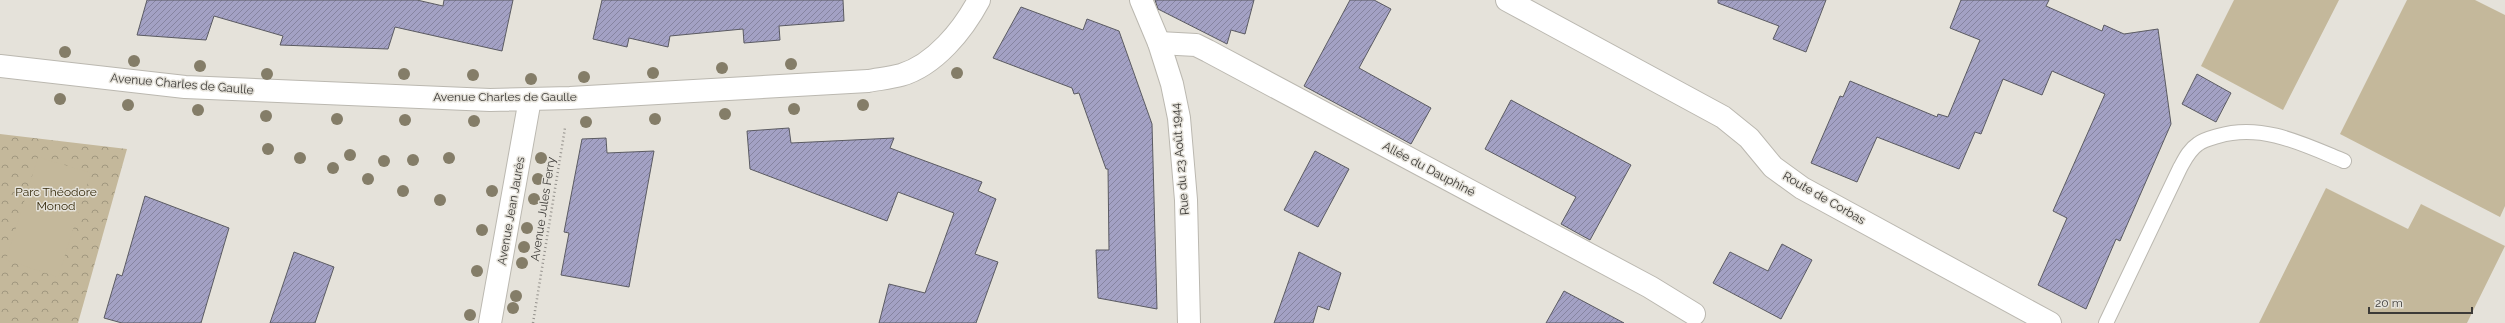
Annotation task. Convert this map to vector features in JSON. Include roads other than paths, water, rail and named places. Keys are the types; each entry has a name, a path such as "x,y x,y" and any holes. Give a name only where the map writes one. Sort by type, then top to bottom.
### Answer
{"street":[{"name":"Avenue Charles de Gaulle","path":"0,66 185,87 317,94 490,100 570,98 868,81 902,75 941,50 958,33 979,0"},
{"name":"Rue du 23 Août 1944","path":"1141,0 1159,43 1172,84 1179,118 1186,200 1189,323"},
{"name":"Route de Corbas","path":"1507,0 1723,117 1748,138 1773,168 1802,188 2050,323"},
{"name":"Allée du Dauphiné","path":"1159,43 1196,45 1208,51 1650,287 1694,314"},
{"name":"Avenue Jean Jaurès","path":"490,323 530,99"}],"lane":[{"path":"2106,323 2180,168 2190,151 2199,143 2230,132 2258,132 2282,137 2344,161"}],"park label":[{"name":"Parc Théodore Monod","path":"56,199"}]}
